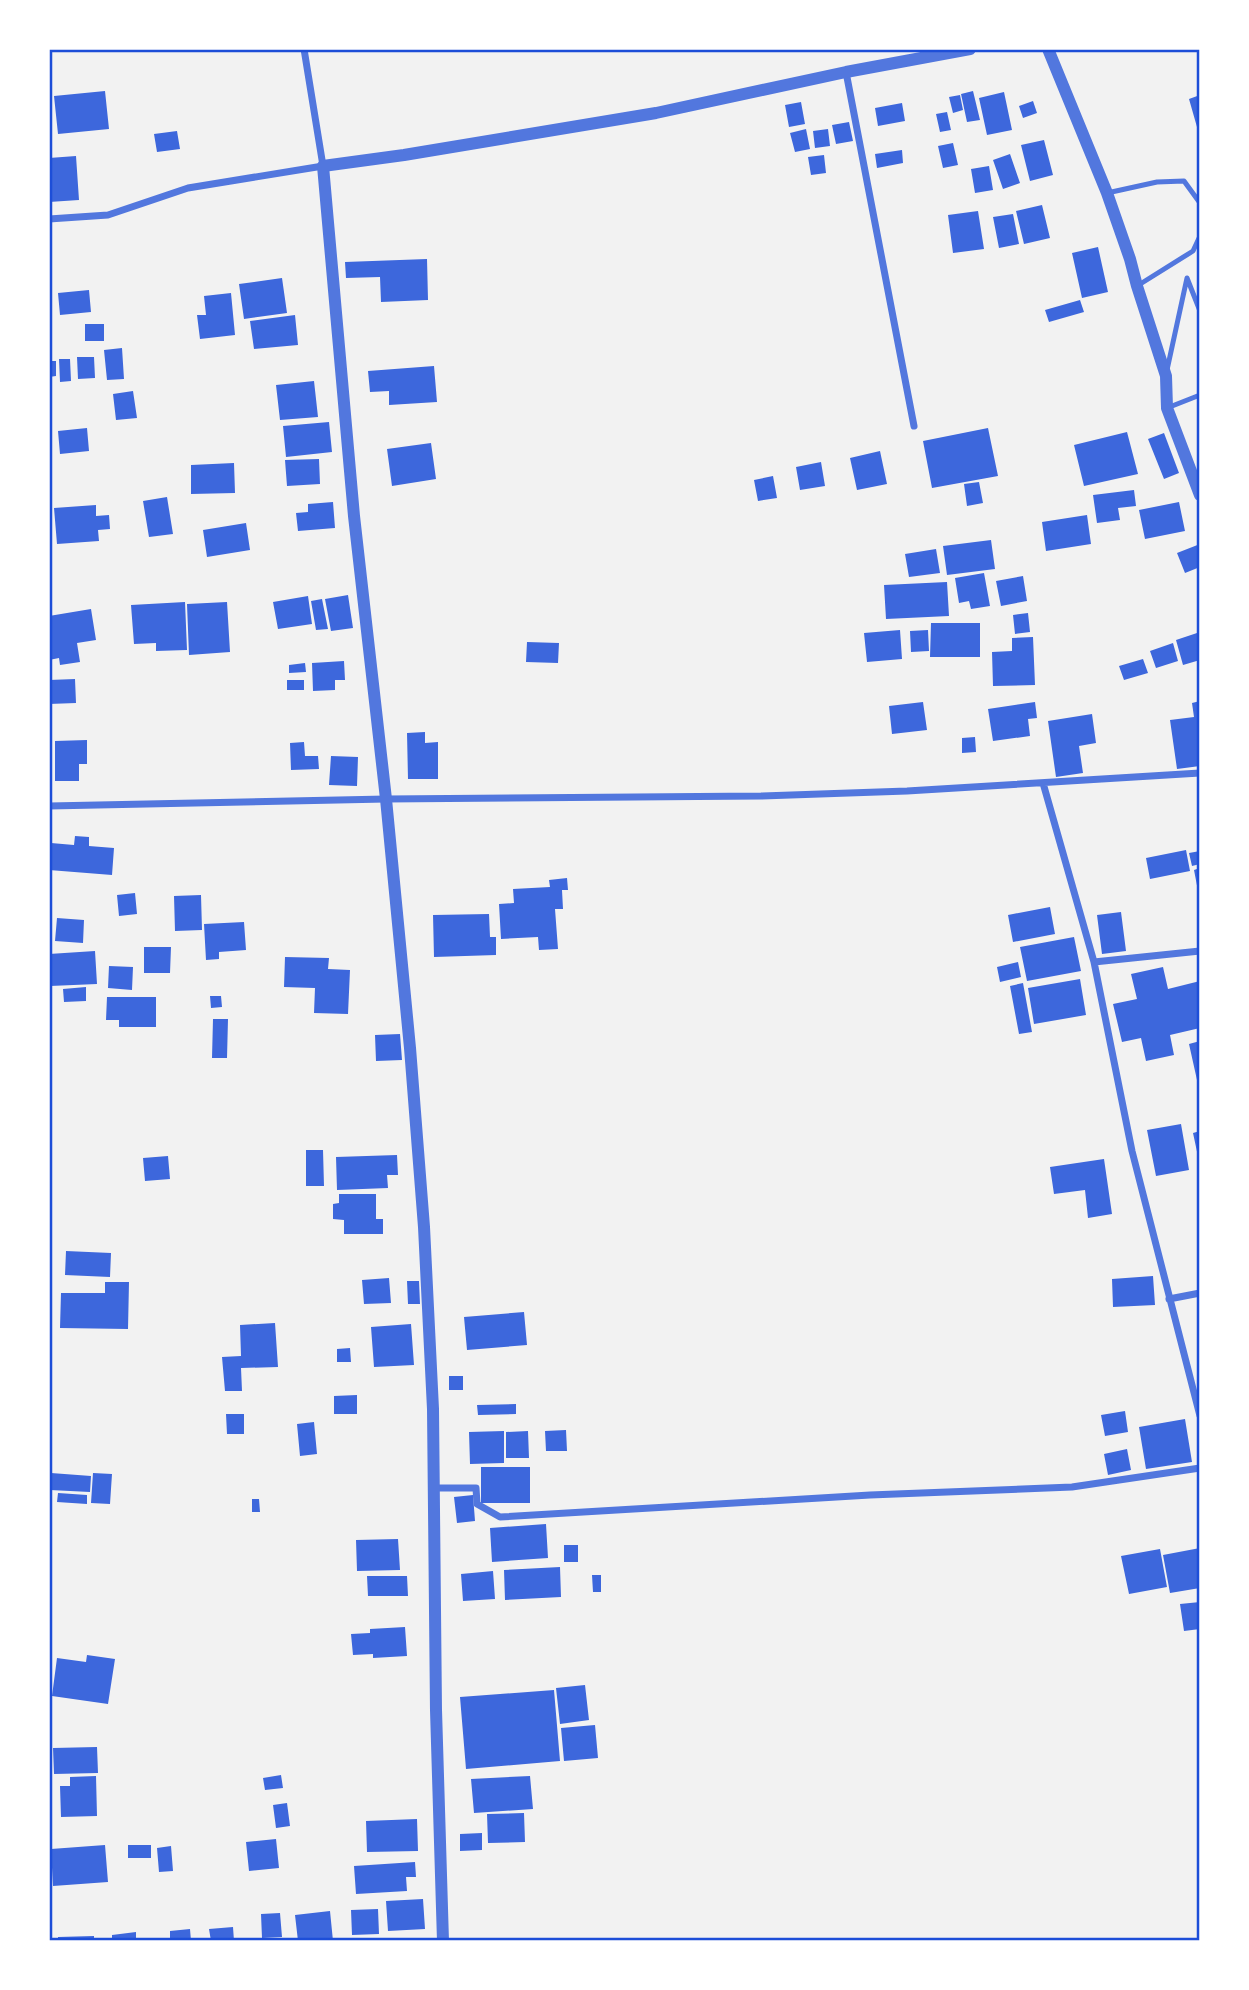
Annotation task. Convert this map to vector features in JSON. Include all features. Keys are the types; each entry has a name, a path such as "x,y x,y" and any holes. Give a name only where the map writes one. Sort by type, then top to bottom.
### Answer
{"street":[{"path":"304,49 323,166 354,516 386,799 410,1048 424,1227 433,1409 436,1710 443,1941"},
{"path":"49,219 107,215 187,188 656,113 846,72 970,49"},
{"path":"1048,49 1107,193 1130,259 1166,376 1167,408 1200,495"},
{"path":"846,72 914,426"},
{"path":"49,806 386,799 761,796 907,791 1200,773"},
{"path":"1043,783 1094,962 1132,1151 1200,1416"},
{"path":"1094,962 1200,951"},
{"path":"1170,1299 1200,1293"},
{"path":"434,1488 476,1488 477,1504 500,1517 856,1496 1072,1487 1200,1468"}],"lane":[{"path":"1107,193 1157,182 1184,181 1200,203"},
{"path":"1137,286 1193,251 1200,236"},
{"path":"1166,376 1187,278 1200,311"},
{"path":"1167,408 1200,395"}],"building":[{"path":"105,91 109,129 58,134 54,96"},
{"path":"973,91 980,120 967,122 961,94"},
{"path":"1004,92 1012,130 987,135 979,98"},
{"path":"960,95 963,110 953,113 949,97"},
{"path":"1200,95 1200,133 1199,134 1189,99"},
{"path":"1033,101 1037,113 1023,118 1019,106"},
{"path":"801,102 805,124 789,127 785,105"},
{"path":"902,103 905,121 878,126 875,108"},
{"path":"947,112 951,130 940,132 936,114"},
{"path":"849,122 853,141 836,144 832,125"},
{"path":"806,129 810,149 795,152 790,133"},
{"path":"828,129 830,146 815,148 813,131"},
{"path":"177,131 180,149 157,152 154,134"},
{"path":"1044,140 1053,175 1030,181 1021,145"},
{"path":"953,143 958,165 943,168 938,146"},
{"path":"902,150 903,163 877,168 875,154"},
{"path":"1010,154 1020,183 1003,189 993,160"},
{"path":"824,155 826,173 811,175 808,157"},
{"path":"76,156 79,200 49,202 49,158"},
{"path":"989,166 993,190 975,193 971,169"},
{"path":"1042,205 1050,238 1024,244 1016,211"},
{"path":"978,211 984,249 953,253 948,215"},
{"path":"1013,214 1019,244 999,248 993,217"},
{"path":"1098,247 1108,292 1082,298 1072,253"},
{"path":"427,259 428,300 381,302 380,277 346,278 345,262"},
{"path":"282,278 287,313 244,319 239,284"},
{"path":"89,290 91,312 60,315 58,293"},
{"path":"231,293 235,335 200,339 197,315 206,315 204,296"},
{"path":"1080,300 1084,312 1049,322 1045,310"},
{"path":"295,315 298,345 254,349 250,321"},
{"path":"85,324 104,324 104,341 85,341"},
{"path":"122,348 124,379 107,380 104,350"},
{"path":"77,357 94,357 95,378 78,379"},
{"path":"59,359 70,359 71,381 60,382"},
{"path":"49,361 56,361 56,376 49,377"},
{"path":"434,366 437,402 389,405 389,391 370,392 368,371"},
{"path":"314,381 318,417 280,420 276,385"},
{"path":"133,391 137,418 116,420 113,394"},
{"path":"329,422 332,452 286,457 283,426"},
{"path":"87,428 89,451 60,454 58,431"},
{"path":"988,428 998,476 932,488 923,441"},
{"path":"1127,432 1138,474 1084,486 1074,445"},
{"path":"1164,433 1179,473 1164,479 1148,439"},
{"path":"431,443 436,479 392,486 387,449"},
{"path":"880,451 887,484 857,490 850,458"},
{"path":"319,459 320,484 287,486 285,460"},
{"path":"821,462 825,486 800,490 796,467"},
{"path":"234,463 235,493 191,494 191,465"},
{"path":"773,476 777,498 758,501 754,480"},
{"path":"979,482 983,503 967,506 964,484"},
{"path":"1134,490 1136,506 1118,508 1120,520 1097,523 1093,495"},
{"path":"167,497 173,534 149,537 143,501"},
{"path":"333,502 335,528 298,531 296,513 308,512 308,504"},
{"path":"1179,502 1185,531 1145,539 1139,510"},
{"path":"96,505 96,516 109,515 110,529 98,530 99,541 57,544 54,508"},
{"path":"1087,515 1091,544 1046,551 1042,522"},
{"path":"246,523 250,550 207,557 203,530"},
{"path":"991,540 995,569 947,575 943,546"},
{"path":"1200,544 1200,567 1185,573 1177,553"},
{"path":"936,549 940,573 909,577 905,554"},
{"path":"984,573 990,606 971,609 969,601 959,603 955,578"},
{"path":"1023,576 1027,601 1001,606 996,581"},
{"path":"947,582 949,616 886,619 884,585"},
{"path":"348,595 353,628 331,631 325,599"},
{"path":"308,596 312,624 278,629 273,602"},
{"path":"322,599 328,629 316,630 311,601"},
{"path":"185,602 187,650 156,651 156,643 134,644 131,605"},
{"path":"227,602 230,652 189,655 187,604"},
{"path":"91,609 96,640 77,643 80,662 60,665 59,658 49,660 49,616"},
{"path":"1028,613 1030,632 1015,634 1013,615"},
{"path":"931,623 980,623 980,657 930,657"},
{"path":"900,630 902,659 867,662 864,633"},
{"path":"928,630 929,651 911,652 910,631"},
{"path":"1200,632 1200,660 1183,665 1176,640"},
{"path":"1033,637 1035,685 993,686 992,652 1012,651 1012,638"},
{"path":"527,642 559,643 558,663 526,662"},
{"path":"1173,643 1178,661 1156,668 1150,651"},
{"path":"1143,659 1148,673 1124,680 1119,666"},
{"path":"344,661 345,680 335,680 335,690 313,691 312,663"},
{"path":"305,663 306,672 289,673 289,665"},
{"path":"75,679 76,703 49,704 49,680"},
{"path":"287,680 304,680 304,690 287,690"},
{"path":"1200,701 1200,766 1177,769 1170,720 1194,717 1192,703"},
{"path":"923,702 927,730 892,734 889,706"},
{"path":"1035,702 1037,718 1028,719 1030,736 993,741 988,709"},
{"path":"1092,714 1096,743 1079,746 1083,773 1056,777 1048,721"},
{"path":"425,732 425,743 438,742 438,779 408,779 407,733"},
{"path":"975,737 976,752 962,753 962,738"},
{"path":"87,740 87,764 79,764 79,781 55,781 55,741"},
{"path":"304,742 305,756 318,756 319,769 291,770 290,743"},
{"path":"331,756 358,757 357,786 329,785"},
{"path":"75,836 89,837 89,846 114,848 112,875 49,870 51,843 74,845"},
{"path":"1186,850 1190,871 1150,879 1146,858"},
{"path":"1200,851 1200,864 1192,866 1189,853"},
{"path":"1200,868 1200,896 1199,896 1194,870"},
{"path":"567,878 568,890 562,890 563,909 555,909 558,949 539,950 538,937 501,939 499,904 514,903 513,889 550,887 549,880"},
{"path":"135,893 137,914 119,916 117,895"},
{"path":"201,895 202,930 175,931 174,896"},
{"path":"1050,907 1055,934 1013,942 1008,915"},
{"path":"1121,912 1126,951 1102,954 1097,915"},
{"path":"489,914 490,937 496,937 496,955 434,957 433,915"},
{"path":"57,918 84,920 83,943 55,941"},
{"path":"244,922 246,950 219,952 219,959 206,960 204,924"},
{"path":"1074,937 1081,971 1027,981 1020,947"},
{"path":"144,947 171,947 170,973 144,973"},
{"path":"95,951 97,984 50,986 49,954"},
{"path":"285,957 329,958 328,969 350,970 348,1014 314,1013 315,988 284,987"},
{"path":"1018,962 1021,977 1000,982 997,967"},
{"path":"109,966 133,967 132,990 108,988"},
{"path":"1163,967 1168,989 1200,981 1200,1028 1170,1035 1174,1055 1146,1061 1141,1038 1122,1042 1113,1004 1137,999 1131,974"},
{"path":"1080,979 1086,1015 1034,1024 1028,988"},
{"path":"1023,983 1032,1032 1019,1034 1010,986"},
{"path":"86,987 86,1001 64,1002 63,989"},
{"path":"210,996 221,996 222,1007 211,1008"},
{"path":"107,997 156,997 156,1027 119,1027 119,1020 106,1020"},
{"path":"213,1019 228,1019 227,1058 212,1058"},
{"path":"400,1034 402,1060 376,1061 375,1035"},
{"path":"1200,1041 1200,1089 1199,1089 1189,1044"},
{"path":"1181,1124 1189,1170 1156,1176 1147,1130"},
{"path":"1200,1131 1200,1161 1199,1161 1193,1133"},
{"path":"306,1150 323,1150 324,1186 306,1186"},
{"path":"397,1155 398,1175 387,1175 388,1188 337,1190 336,1157"},
{"path":"168,1156 170,1179 145,1181 143,1158"},
{"path":"1104,1159 1112,1214 1088,1218 1085,1190 1054,1194 1050,1167"},
{"path":"339,1194 376,1194 376,1219 383,1219 383,1234 344,1234 344,1220 333,1219 333,1204 339,1203"},
{"path":"66,1251 111,1253 110,1277 65,1275"},
{"path":"1153,1276 1155,1305 1113,1307 1112,1279"},
{"path":"389,1278 391,1303 364,1304 362,1280"},
{"path":"407,1281 419,1281 420,1304 408,1304"},
{"path":"105,1282 129,1282 128,1329 60,1328 61,1293 105,1293"},
{"path":"524,1312 527,1345 467,1350 464,1317"},
{"path":"275,1323 278,1367 241,1368 242,1391 225,1391 222,1357 241,1356 240,1325"},
{"path":"411,1324 414,1365 374,1367 371,1327"},
{"path":"350,1348 351,1362 337,1362 337,1349"},
{"path":"449,1376 463,1376 463,1390 449,1390"},
{"path":"357,1395 357,1414 334,1414 334,1396"},
{"path":"516,1404 516,1414 478,1415 477,1405"},
{"path":"1125,1411 1128,1432 1105,1436 1101,1415"},
{"path":"226,1414 244,1414 244,1434 227,1434"},
{"path":"1185,1419 1192,1462 1146,1469 1139,1427"},
{"path":"314,1422 317,1454 300,1456 297,1424"},
{"path":"566,1430 567,1451 546,1451 545,1431"},
{"path":"504,1431 504,1463 470,1464 469,1432"},
{"path":"528,1431 529,1458 506,1458 506,1432"},
{"path":"1127,1449 1131,1470 1108,1475 1104,1454"},
{"path":"481,1467 530,1467 530,1503 481,1503"},
{"path":"51,1473 91,1476 90,1492 50,1490"},
{"path":"93,1473 112,1474 110,1504 91,1503"},
{"path":"58,1493 87,1495 87,1504 57,1502"},
{"path":"473,1495 475,1521 457,1523 454,1497"},
{"path":"252,1499 259,1499 260,1512 252,1512"},
{"path":"546,1524 548,1558 492,1562 490,1528"},
{"path":"398,1539 400,1570 357,1571 356,1540"},
{"path":"564,1545 578,1545 578,1562 564,1562"},
{"path":"1200,1548 1200,1588 1170,1593 1163,1555"},
{"path":"1160,1549 1167,1587 1129,1594 1121,1556"},
{"path":"560,1567 561,1597 505,1600 504,1570"},
{"path":"493,1571 495,1599 463,1601 461,1574"},
{"path":"592,1575 601,1575 601,1592 593,1592"},
{"path":"367,1576 407,1576 408,1596 368,1596"},
{"path":"1200,1602 1200,1629 1184,1631 1180,1604"},
{"path":"405,1627 407,1656 373,1658 373,1654 353,1655 351,1634 370,1633 370,1629"},
{"path":"87,1655 115,1659 108,1704 52,1696 57,1658 86,1662"},
{"path":"585,1685 589,1720 560,1724 556,1688"},
{"path":"554,1690 560,1761 466,1769 460,1697"},
{"path":"595,1725 598,1758 564,1761 561,1728"},
{"path":"97,1747 98,1773 54,1774 53,1748"},
{"path":"281,1775 283,1788 265,1790 263,1778"},
{"path":"96,1776 97,1816 61,1817 60,1786 70,1786 70,1777"},
{"path":"530,1776 533,1809 474,1813 471,1779"},
{"path":"287,1803 290,1826 276,1828 273,1805"},
{"path":"524,1813 525,1842 488,1843 487,1814"},
{"path":"417,1819 418,1851 367,1852 366,1821"},
{"path":"482,1833 482,1850 460,1851 460,1834"},
{"path":"276,1839 279,1868 249,1871 246,1842"},
{"path":"105,1845 108,1882 53,1886 51,1849"},
{"path":"128,1845 151,1845 151,1858 128,1858"},
{"path":"171,1846 173,1871 159,1872 157,1848"},
{"path":"415,1862 416,1877 406,1877 407,1891 356,1894 354,1866"},
{"path":"423,1899 425,1929 388,1931 386,1901"},
{"path":"378,1909 379,1934 352,1935 351,1910"},
{"path":"330,1911 333,1941 298,1941 295,1915"},
{"path":"280,1913 282,1937 262,1938 261,1914"},
{"path":"233,1927 234,1941 211,1941 209,1929"},
{"path":"190,1929 191,1941 170,1941 170,1931"},
{"path":"136,1932 136,1941 112,1941 112,1935"},
{"path":"94,1936 94,1941 58,1941 58,1937"}]}
